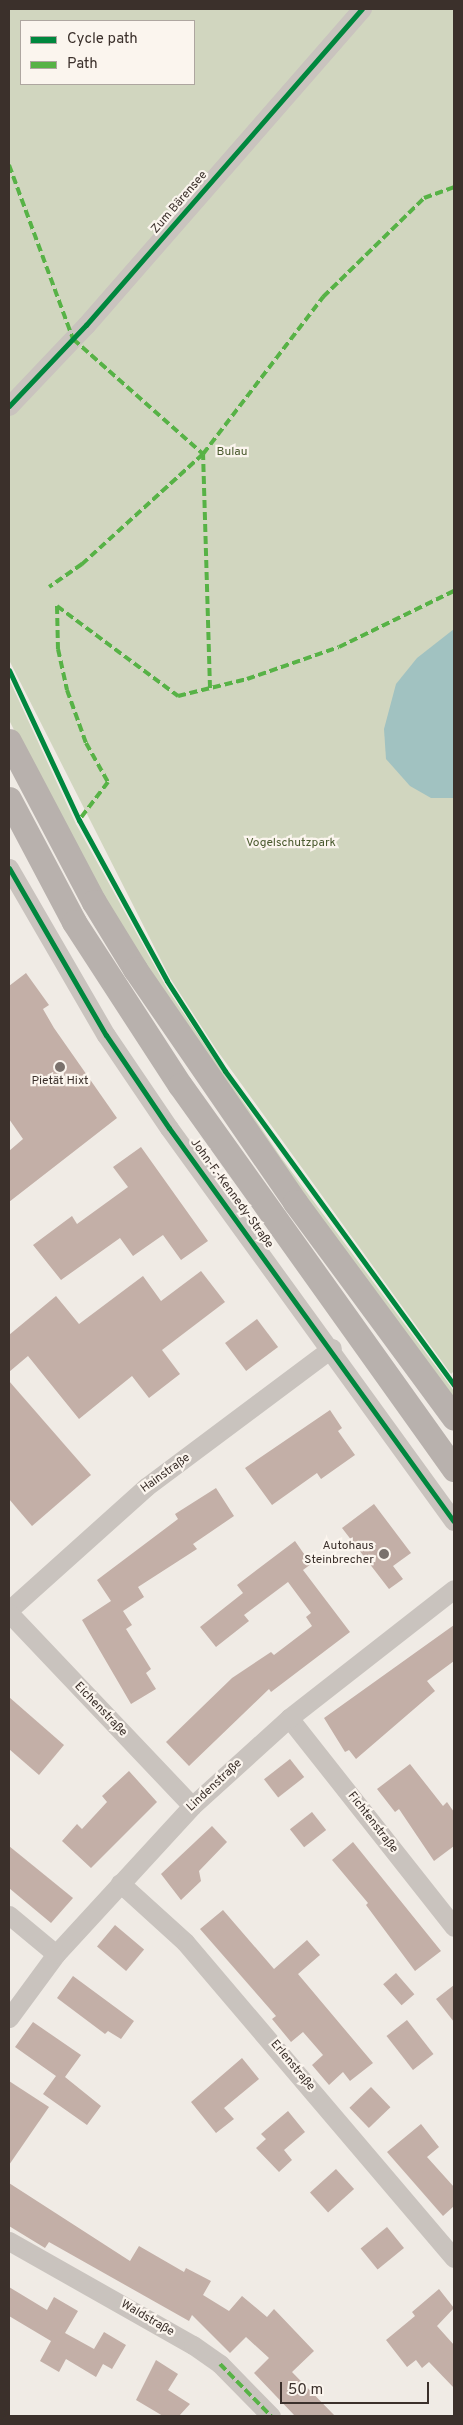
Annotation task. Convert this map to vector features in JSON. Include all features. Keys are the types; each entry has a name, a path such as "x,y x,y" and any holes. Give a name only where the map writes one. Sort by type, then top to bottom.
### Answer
{"main road":[{"path":"9,741 94,902 140,977 295,1202 454,1418"},
{"path":"9,800 74,922 180,1086 454,1469"}],"street":[{"name":"Zum Bärensee","path":"9,406 86,325 362,9"},
{"name":"John-F.-Kennedy-Straße","path":"9,868 15,899 169,1128 332,1348 454,1521"},
{"name":"Hainstraße","path":"9,1612 146,1487 332,1348"},
{"name":"Lindenstraße","path":"9,2018 56,1954 192,1806 289,1718 454,1589"},
{"name":"Eichenstraße","path":"9,1612 192,1806"},
{"name":"Fichtenstraße","path":"289,1718 454,1927"},
{"name":"Erlenstraße","path":"120,1883 185,1942 454,2258"},
{"path":"9,1915 56,1954"},
{"name":"Waldstraße","path":"9,2240 193,2345 220,2364 270,2416"}],"green space":[{"name":"Bulau","path":"9,9 454,9 454,1371 451,1374 216,1049 170,978 9,660"},
{"path":"9,679 76,824 168,990 280,1156 454,1391 454,1401 304,1198 141,964 65,831 9,720"}],"water":[{"path":"454,629 454,798 431,798 410,786 386,759 384,729 396,684 417,658"}],"building":[{"path":"26,973 49,1005 43,1009 54,1028 117,1118 9,1202 9,1151 23,1139 9,1119 9,986"},
{"path":"141,1147 208,1241 181,1260 163,1235 133,1256 120,1238 61,1280 33,1245 72,1216 77,1224 128,1187 113,1167"},
{"path":"201,1271 225,1302 162,1350 180,1374 149,1398 132,1376 79,1419 28,1356 9,1372 9,1335 56,1296 79,1324 143,1276 161,1301"},
{"path":"257,1319 278,1347 246,1371 225,1343"},
{"path":"9,1381 91,1475 32,1526 9,1499"},
{"path":"330,1410 342,1428 338,1431 355,1455 321,1479 317,1473 272,1505 245,1468"},
{"path":"216,1488 234,1516 193,1544 197,1549 138,1587 144,1597 123,1611 132,1625 126,1629 151,1669 146,1673 156,1689 131,1704 82,1620 111,1601 97,1580 178,1519 175,1514"},
{"path":"374,1504 411,1553 393,1566 403,1579 389,1589 342,1528"},
{"path":"295,1541 311,1564 303,1570 350,1632 271,1692 269,1689 189,1766 166,1742 232,1678 271,1652 274,1655 312,1626 306,1617 311,1613 288,1582 244,1615 249,1621 216,1647 200,1627 243,1593 237,1585"},
{"path":"454,1625 454,1661 427,1681 435,1691 356,1759 349,1750 345,1752 324,1718"},
{"path":"9,1697 64,1745 39,1775 9,1749"},
{"path":"290,1759 304,1777 278,1797 264,1779"},
{"path":"410,1764 443,1806 447,1802 454,1812 454,1846 434,1861 399,1809 395,1812 377,1789"},
{"path":"129,1771 157,1802 91,1868 62,1841 77,1824 82,1829 107,1802 102,1796"},
{"path":"312,1812 326,1830 304,1847 290,1829"},
{"path":"212,1826 227,1842 199,1871 201,1881 181,1900 161,1874"},
{"path":"353,1842 441,1951 415,1971 366,1905 368,1903 332,1860"},
{"path":"9,1846 73,1898 51,1923 9,1888"},
{"path":"223,1910 274,1969 307,1940 320,1955 298,1974 373,2063 350,2081 343,2072 329,2085 312,2065 323,2055 303,2032 291,2042 272,2019 276,2016 200,1929"},
{"path":"115,1925 144,1949 126,1971 97,1946"},
{"path":"396,1973 414,1994 402,2005 383,1984"},
{"path":"73,1976 134,2021 121,2039 108,2031 105,2034 57,1998"},
{"path":"454,1985 454,2022 436,1999"},
{"path":"407,2020 433,2054 413,2070 387,2036"},
{"path":"33,2022 81,2055 65,2077 101,2106 87,2125 43,2094 56,2076 15,2047"},
{"path":"242,2058 259,2079 224,2108 234,2119 216,2133 191,2102"},
{"path":"9,2081 49,2107 9,2165"},
{"path":"371,2087 390,2107 369,2128 349,2108"},
{"path":"288,2111 305,2132 284,2150 292,2160 279,2172 256,2148 266,2139 261,2134"},
{"path":"421,2124 439,2147 427,2157 454,2187 454,2206 443,2216 387,2152"},
{"path":"336,2169 354,2189 328,2212 310,2192"},
{"path":"9,2183 130,2261 139,2246 184,2272 186,2268 211,2281 203,2295 229,2311 242,2296 267,2317 274,2309 314,2351 292,2372 335,2416 295,2416 254,2373 269,2358 246,2337 230,2353 192,2315 189,2321 49,2242 45,2248 9,2226"},
{"path":"387,2227 404,2248 378,2269 361,2248"},
{"path":"9,2287 47,2310 54,2297 78,2311 65,2333 94,2349 104,2332 126,2345 112,2369 103,2364 96,2377 66,2359 59,2372 40,2361 51,2341 9,2316"},
{"path":"439,2289 454,2308 437,2326 454,2345 454,2388 429,2362 422,2368 416,2360 407,2367 386,2340 415,2316 412,2312"},
{"path":"156,2360 178,2374 168,2390 190,2404 179,2416 163,2416 136,2400"}],"marked path":[{"path":"9,165 73,339 203,454 82,564 49,587"},
{"path":"210,688 203,454 323,297 424,198 454,187"},
{"path":"57,606 178,696 247,679 339,647 454,591"},
{"path":"57,606 58,649 67,690 86,743 108,782 79,820"},
{"path":"220,2364 271,2416"}],"cycle path":[{"path":"9,406 86,325 362,9"},
{"path":"9,670 79,820 167,981 225,1071 454,1385"},
{"path":"9,868 106,1035 169,1128 454,1521"}],"place":[{"name":"Pietät Hixt","path":"60,1067"},
{"name":"Autohaus Steinbrecher","path":"384,1554"}],"park label":[{"name":"Vogelschutzpark","path":"291,844"}]}
